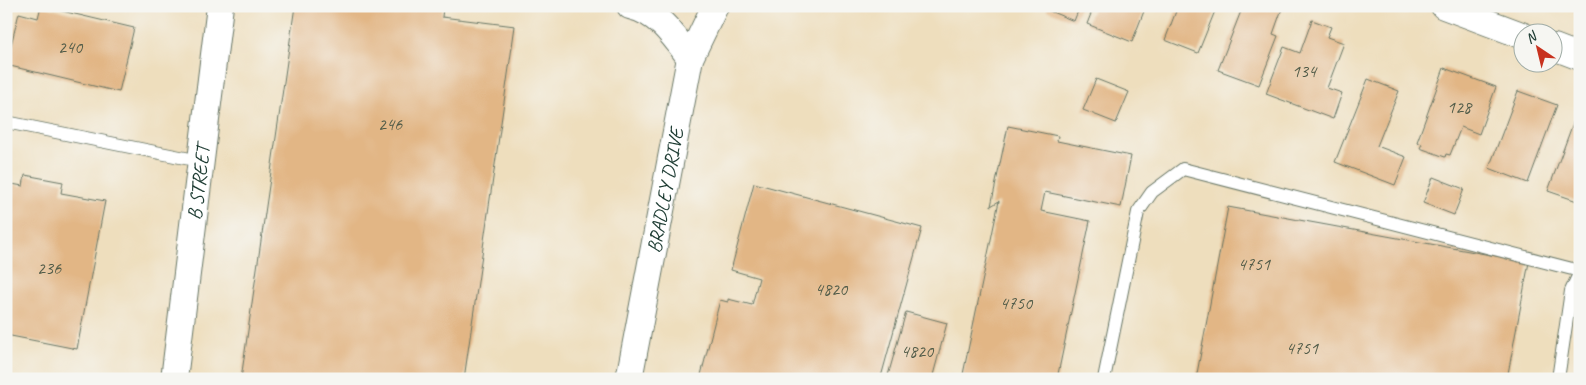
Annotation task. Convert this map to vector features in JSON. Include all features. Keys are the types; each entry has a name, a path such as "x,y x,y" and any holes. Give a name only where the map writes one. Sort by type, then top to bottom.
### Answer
{"street":[{"name":"B STREET","path":"176,369 220,6"},
{"path":"630,6 644,9 670,30 690,58"},
{"name":"BRADLEY DRIVE","path":"629,379 690,58 715,6"},
{"path":"1444,6 1514,32"},
{"path":"1564,51 1580,57"}],"lane":[{"path":"6,122 200,161"},
{"path":"1104,379 1138,212 1152,192 1183,169 1580,271 1571,291 1558,379"}],"building":[{"path":"41,6 134,28 119,92 6,65 19,13 38,18"},
{"path":"295,6 433,6 443,8 442,17 515,26 464,379 241,379"},
{"path":"1048,6 1080,6 1074,21 1047,10"},
{"path":"1094,6 1146,6 1132,42 1087,24"},
{"path":"1178,6 1217,6 1198,53 1165,40"},
{"path":"1243,6 1283,6 1273,34 1278,36 1259,85 1218,70"},
{"path":"1312,20 1331,27 1327,37 1344,43 1327,88 1342,93 1333,119 1266,94 1284,47 1300,53"},
{"path":"1444,68 1496,87 1479,134 1461,127 1450,155 1446,154 1445,157 1420,148 1422,144 1417,142"},
{"path":"1096,79 1129,92 1116,123 1083,110"},
{"path":"1368,79 1399,91 1377,146 1406,157 1395,185 1335,162"},
{"path":"1518,91 1557,105 1528,183 1489,168"},
{"path":"1576,115 1580,117 1580,202 1548,191"},
{"path":"1008,126 1058,136 1057,141 1131,156 1121,207 1045,192 1041,211 1090,221 1057,379 962,379 999,201 991,206"},
{"path":"25,175 63,182 61,193 105,201 77,349 6,335 6,183 23,186"},
{"path":"1433,177 1464,189 1454,215 1423,203"},
{"path":"754,183 922,228 881,377 884,379 700,379 720,300 728,302 728,299 752,305 759,278 731,270"},
{"path":"1228,207 1529,262 1507,379 1196,379"},
{"path":"906,312 947,323 932,379 887,379"}]}
